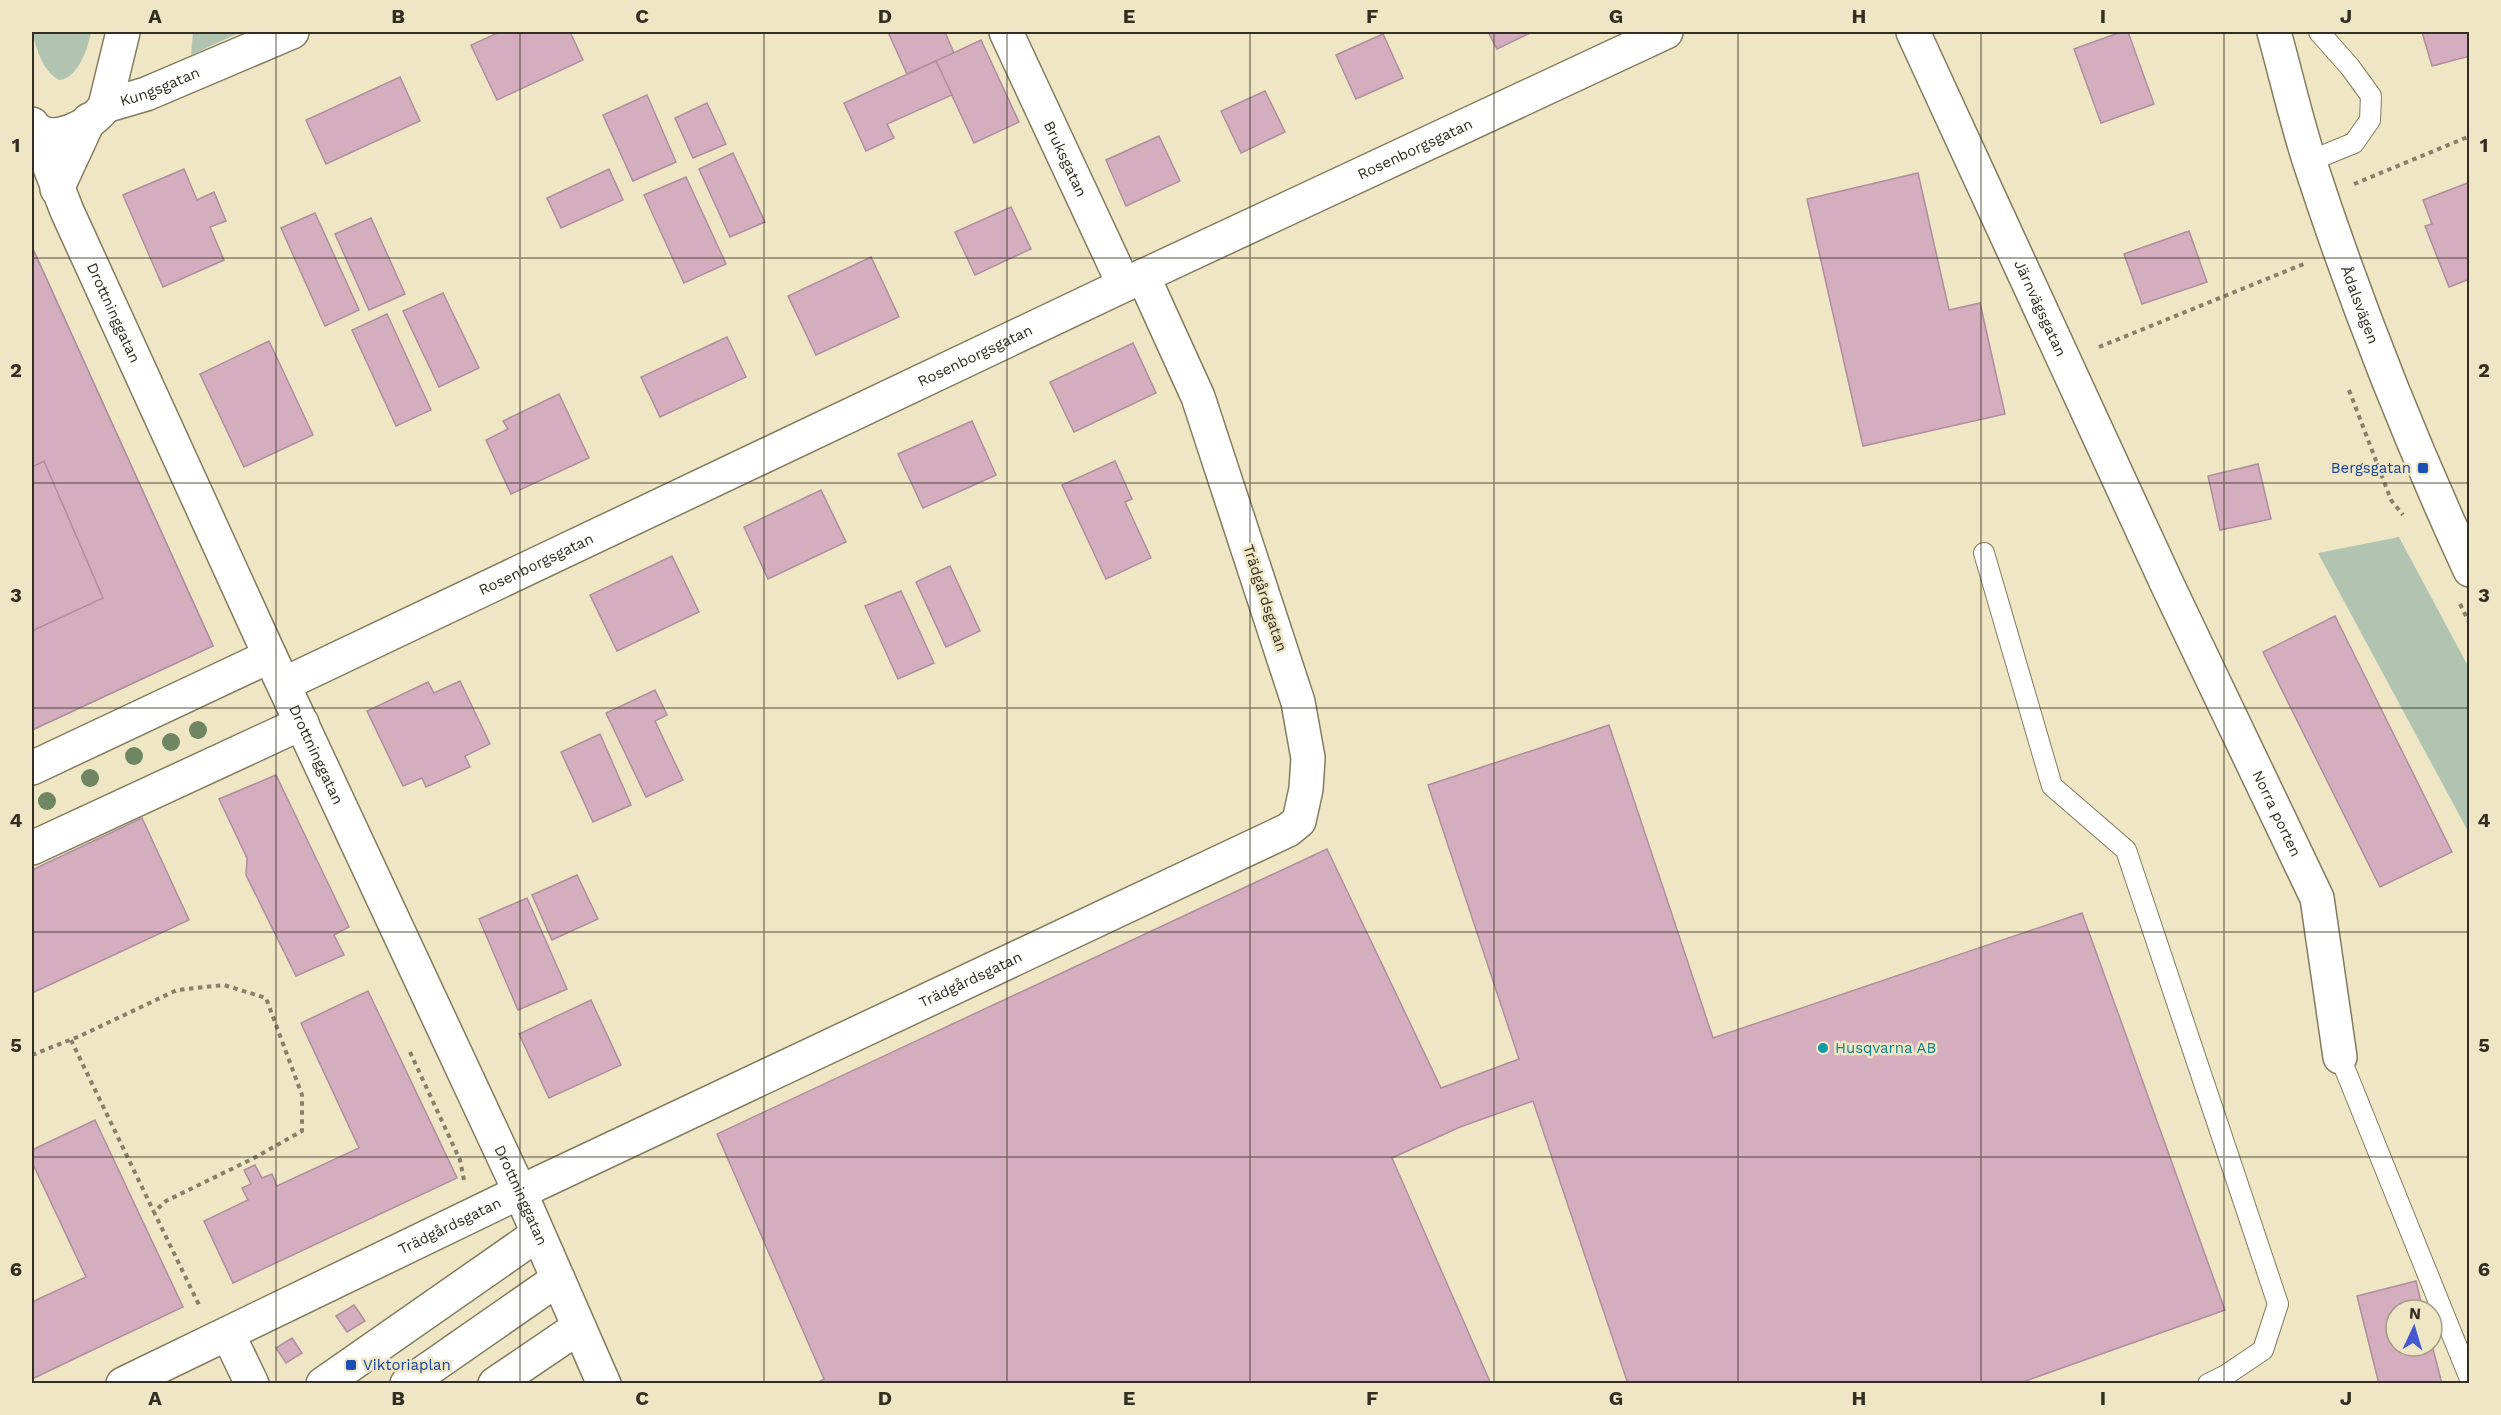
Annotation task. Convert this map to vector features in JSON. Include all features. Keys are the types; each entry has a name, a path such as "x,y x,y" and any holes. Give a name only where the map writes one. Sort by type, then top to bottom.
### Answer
{"street":[{"path":"57,189 97,113 123,32"},
{"name":"Kungsgatan","path":"33,128 46,135 66,134 97,113 292,32"},
{"name":"Bruksgatan","path":"1006,32 1133,281"},
{"name":"Rosenborgsgatan","path":"284,684 1133,281 1666,32"},
{"name":"Järnvägsgatan","path":"1913,32 2168,586"},
{"name":"Ådalsvägen","path":"2274,32 2310,161 2341,251 2423,468 2469,570"},
{"name":"Drottninggatan","path":"33,128 57,189 270,656 520,1192 604,1383"},
{"name":"Trädgårdsgatan","path":"123,1383 520,1192 1277,835 1299,821 1306,789 1308,758 1298,702 1198,397 1133,281"},
{"name":"Norra porten","path":"2168,586 2317,898 2340,1057"},
{"path":"32,768 270,656"},
{"path":"32,848 302,723"},
{"path":"323,1383 538,1234"},
{"path":"407,1383 558,1279"},
{"path":"495,1383 579,1327"},
{"path":"222,1336 252,1383"}],"lane":[{"path":"2310,161 2354,143 2370,120 2371,96 2350,67 2319,32"},
{"path":"1984,553 2052,786 2126,850 2278,1304 2263,1350 2226,1375 2208,1383"},
{"path":"2340,1057 2469,1379"}],"path":[{"path":"2352,184 2469,136"},
{"path":"2064,361 2307,263"},
{"path":"32,1055 71,1040 177,990 224,985 266,998 302,1095 302,1131 254,1158 166,1201 154,1212"},
{"path":"71,1040 154,1212 222,1336"},
{"path":"406,1042 465,1175 463,1186 457,1196 441,1204 452,1226"}],"green space":[{"path":"32,32 91,32 85,54 77,69 66,78 59,80 44,65"},
{"path":"193,32 241,32 191,55"},
{"path":"2399,537 2469,668 2469,833 2318,553"}],"building":[{"path":"500,32 570,32 583,60 497,100 471,45"},
{"path":"888,32 945,32 954,53 907,74"},
{"path":"1488,32 1532,32 1497,49"},
{"path":"2121,32 2128,32 2154,104 2101,123 2074,49"},
{"path":"2422,32 2470,32 2470,56 2432,66"},
{"path":"1383,34 1403,78 1356,99 1336,55"},
{"path":"981,40 1019,122 974,143 936,61"},
{"path":"936,61 952,95 887,124 894,138 866,151 844,103"},
{"path":"400,77 420,121 326,164 306,120"},
{"path":"1265,91 1285,132 1241,153 1221,111"},
{"path":"647,95 676,162 633,181 603,115"},
{"path":"707,103 726,144 693,158 675,118"},
{"path":"1159,136 1180,181 1126,206 1106,160"},
{"path":"733,153 765,222 730,237 699,169"},
{"path":"184,169 197,200 214,192 226,221 210,227 224,260 163,287 123,195"},
{"path":"609,169 623,200 561,228 547,198"},
{"path":"1918,173 1949,310 1980,303 2005,414 1863,446 1807,199"},
{"path":"686,177 726,264 684,283 644,195"},
{"path":"2470,182 2470,279 2449,287 2425,226 2432,224 2423,200"},
{"path":"1011,207 1031,249 975,275 955,232"},
{"path":"315,213 359,310 325,326 281,228"},
{"path":"371,218 405,294 369,310 335,234"},
{"path":"2189,231 2207,282 2142,304 2124,254"},
{"path":"32,247 213,646 32,730"},
{"path":"32,247 213,646 32,730 32,631 103,598 44,461 32,467"},
{"path":"871,257 899,317 816,355 788,296"},
{"path":"443,293 479,368 439,387 403,311"},
{"path":"387,314 431,410 396,426 352,330"},
{"path":"727,337 746,377 660,417 641,377"},
{"path":"269,341 313,435 244,467 200,374"},
{"path":"1133,343 1156,393 1074,432 1050,382"},
{"path":"559,394 589,458 511,494 486,440 508,429 503,421"},
{"path":"972,421 996,475 923,508 898,454"},
{"path":"1115,461 1132,499 1125,502 1151,558 1106,579 1062,485"},
{"path":"2258,464 2271,519 2220,530 2208,476"},
{"path":"821,490 846,542 768,579 744,527"},
{"path":"672,556 699,612 617,651 590,595"},
{"path":"950,566 980,631 946,647 916,582"},
{"path":"901,591 934,663 898,679 865,606"},
{"path":"2335,616 2452,852 2380,887 2263,652"},
{"path":"460,681 490,744 465,756 470,767 426,787 422,778 403,786 367,711 428,682 434,693"},
{"path":"655,690 667,715 655,721 683,780 646,797 606,713"},
{"name":"Husqvarna AB","path":"1609,725 1713,1038 2082,913 2225,1310 2017,1384 1620,1384 1627,1381 1533,1101 1460,1127 1392,1158 1491,1384 815,1384 824,1379 717,1134 1327,849 1441,1088 1519,1059 1428,785"},
{"path":"600,734 631,805 593,822 561,752"},
{"path":"276,775 349,927 334,935 344,955 296,976 246,875 247,858 219,799"},
{"path":"142,818 189,920 32,993 32,870"},
{"path":"577,875 598,919 552,940 532,895"},
{"path":"527,898 567,989 518,1010 479,919"},
{"path":"368,991 457,1178 233,1283 204,1221 248,1200 242,1188 251,1184 244,1170 255,1165 262,1178 272,1174 277,1186 359,1148 301,1023"},
{"path":"591,1000 621,1065 549,1098 519,1034"},
{"path":"95,1120 183,1307 32,1379 32,1302 86,1277 32,1162 32,1150"},
{"path":"2416,1281 2420,1298 2384,1298 2384,1358 2435,1358 2442,1384 2379,1384 2357,1296"},
{"path":"354,1305 365,1321 347,1332 336,1316"},
{"path":"292,1338 302,1353 286,1363 276,1348"}],"place":[{"name":"Bergsgatan","path":"2423,468"},
{"name":"Husqvarna AB","path":"1823,1048"},
{"name":"Viktoriaplan","path":"351,1365"}]}
